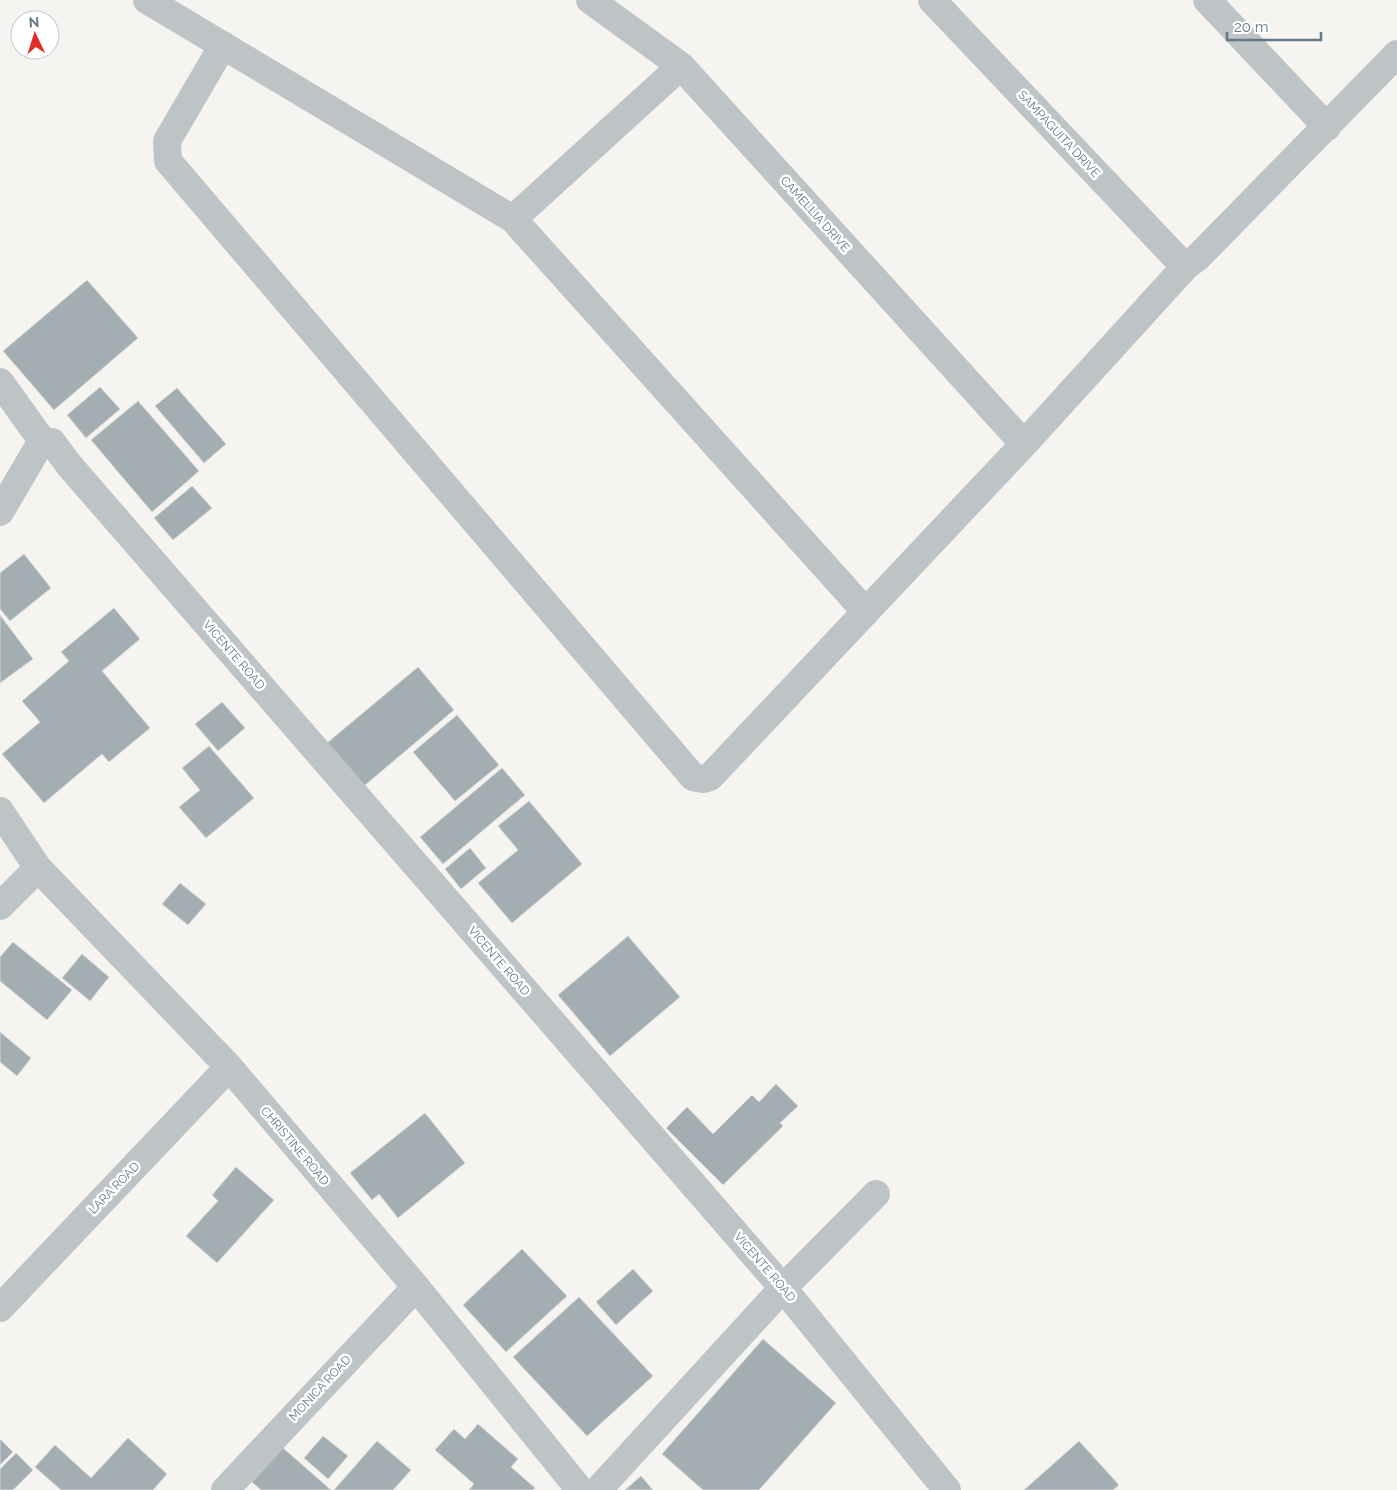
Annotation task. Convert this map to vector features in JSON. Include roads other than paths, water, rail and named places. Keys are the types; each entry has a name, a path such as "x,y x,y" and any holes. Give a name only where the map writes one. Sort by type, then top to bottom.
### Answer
{"street":[{"path":"147,0 513,219 866,612"},
{"name":"CAMELLIA DRIVE","path":"590,0 681,66 1024,444"},
{"name":"SAMPAGUITA DRIVE","path":"932,0 1185,267"},
{"path":"1207,0 1327,127"},
{"path":"223,46 167,141 168,161 693,777 703,779 710,777 866,612 1024,444 1185,267 1198,257 1397,54"},
{"path":"513,219 681,66"},
{"path":"0,382 43,442 40,444 0,512"},
{"name":"VICENTE ROAD","path":"43,442 52,442 76,473 783,1288 948,1490"},
{"name":"CHRISTINE ROAD","path":"0,811 38,868 229,1067 416,1287 580,1490"},
{"path":"0,906 38,868"},
{"name":"LARA ROAD","path":"0,1308 229,1067"},
{"path":"598,1490 783,1288 876,1194"},
{"name":"MONICA ROAD","path":"225,1490 416,1287"}]}
